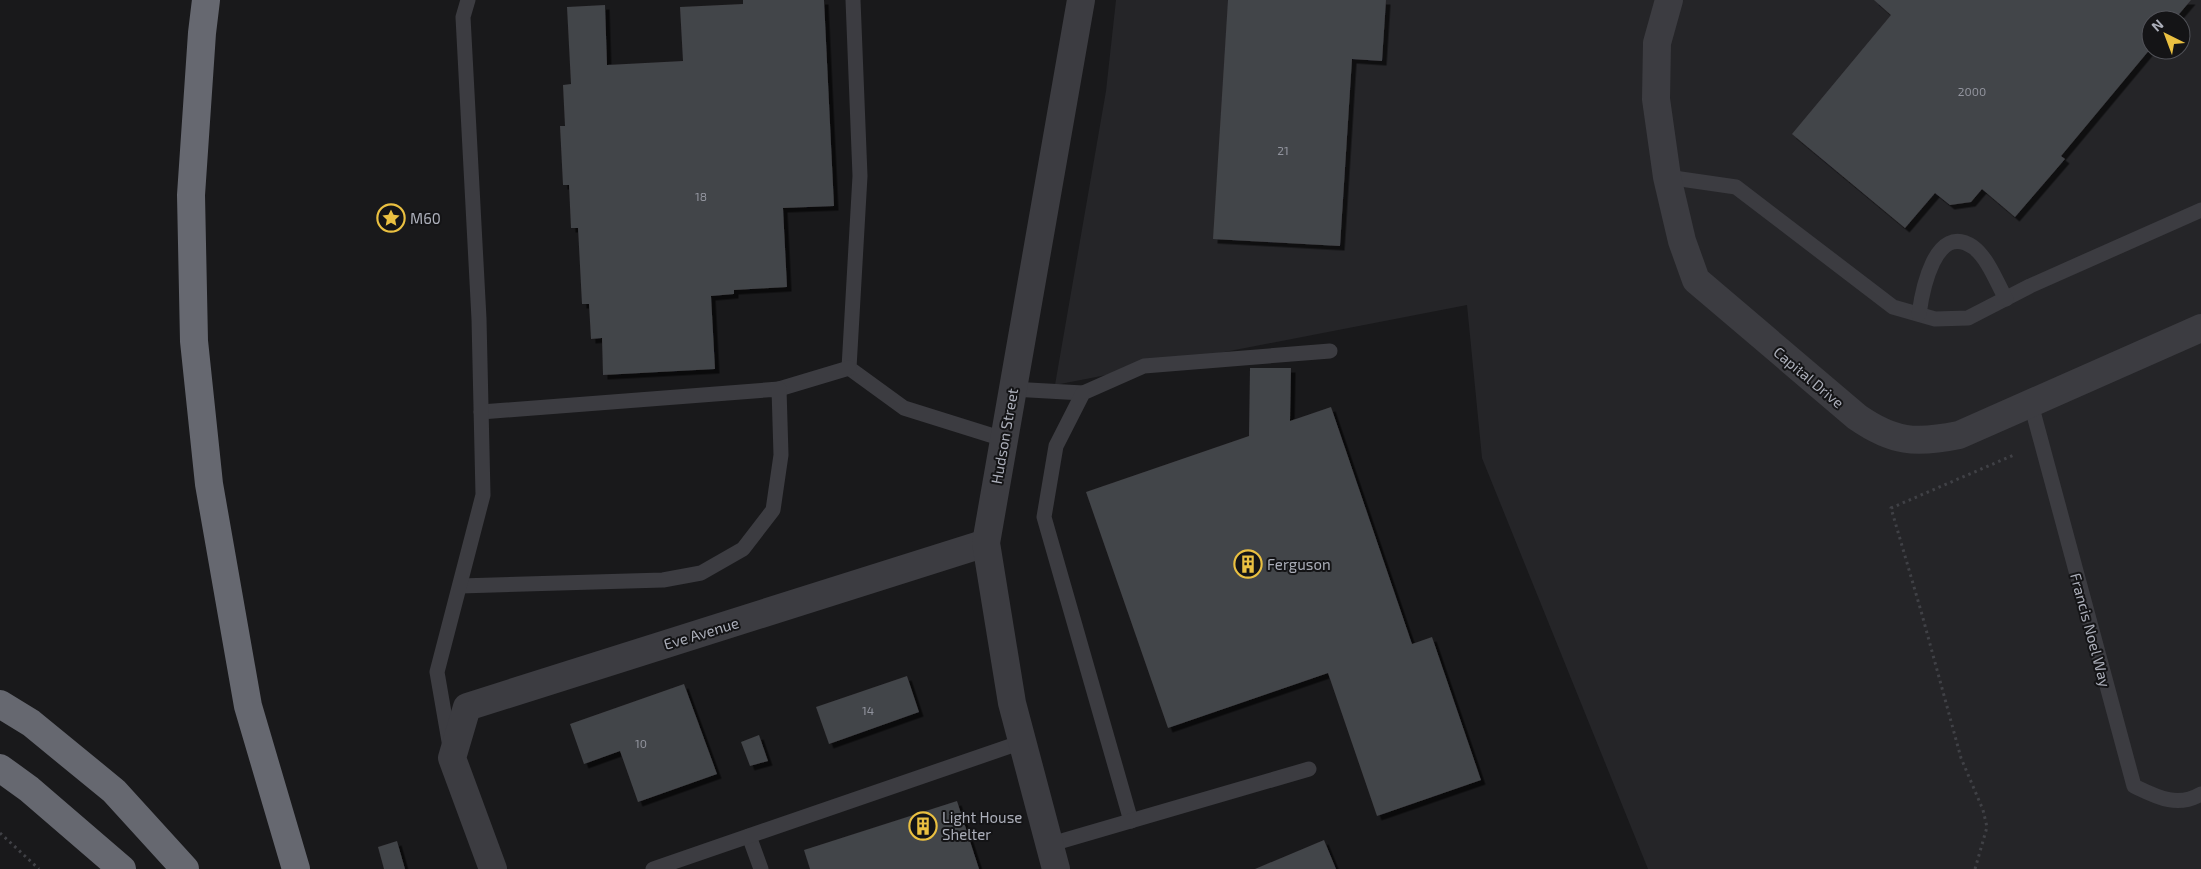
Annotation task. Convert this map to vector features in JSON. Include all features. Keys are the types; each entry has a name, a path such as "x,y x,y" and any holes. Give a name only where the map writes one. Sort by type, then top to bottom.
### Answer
{"highway":[{"path":"206,0 191,195 194,341 209,484 248,706 296,869"},
{"path":"0,704 31,723 114,791 185,869"},
{"path":"0,768 29,789 122,869"}],"street":[{"name":"Hudson Street","path":"1052,857 1012,703 986,543 1081,0"},
{"name":"Capital Drive","path":"1669,0 1657,42 1656,99 1667,177 1682,241 1696,280 1856,417 1877,431 1892,437 1916,441 1936,440 1959,435 2201,328"},
{"name":"Eve Avenue","path":"452,758 467,707 986,543"},
{"path":"452,758 493,869"}],"lane":[{"path":"452,758 437,672 483,495 478,319 463,17 468,0"},
{"path":"849,368 860,176 853,0"},
{"path":"1667,177 1736,186 1893,307 1935,319 1968,318 2030,286 2201,210"},
{"path":"1919,314 1923,286 1931,267 1941,248 1952,243 1963,243 1973,247 1984,260 2006,299"},
{"path":"1013,389 1083,393 1144,366 1330,351"},
{"path":"481,412 779,388 849,368"},
{"path":"849,368 904,408 1003,440"},
{"path":"460,586 663,580 701,573 743,549 773,510 781,455 779,388"},
{"path":"1083,393 1056,446 1044,517 1132,821"},
{"name":"Francis Noel Way","path":"2031,404 2134,786 2160,798 2188,801 2201,794"},
{"path":"653,869 1022,742"},
{"path":"1052,857 1132,821 1309,769"},
{"path":"749,836 761,869"}],"path":[{"path":"1975,869 1987,828 1983,810 1961,758 1891,508 2016,454"},
{"path":"0,833 39,869"}],"shaded area":[{"path":"1116,0 2201,0 2201,869 1648,869 1482,458 1467,305 1055,385 1106,91"}],"building":[{"path":"743,0 824,0 834,206 783,208 787,287 734,290 734,294 711,296 715,369 603,375 602,338 591,339 589,304 582,304 578,228 571,228 569,185 563,185 560,126 565,126 563,85 571,84 567,7 605,5 607,65 683,61 680,7 743,4"},
{"path":"1228,0 1386,0 1382,61 1352,59 1340,246 1213,239"},
{"path":"1874,0 2191,0 2182,10 2141,10 2141,60 2061,156 2065,159 2015,217 1982,189 1971,202 1950,205 1935,193 1905,228 1792,134 1891,15"},
{"name":"Ferguson","path":"1250,368 1291,368 1290,421 1331,407 1412,644 1432,637 1481,780 1377,816 1328,673 1168,728 1086,492 1249,436"},
{"path":"907,676 919,712 829,744 816,707"},
{"path":"684,684 717,774 638,802 620,751 584,764 570,724"},
{"path":"759,735 768,761 750,766 741,742"},
{"name":"Light House Shelter","path":"957,801 979,869 810,869 804,850"},
{"path":"1324,840 1336,869 1255,869"},
{"path":"397,841 405,869 384,869 378,847"}],"place":[{"name":"M60","path":"391,218"},
{"name":"Ferguson","path":"1248,564"},
{"name":"Light House Shelter","path":"923,826"}]}
